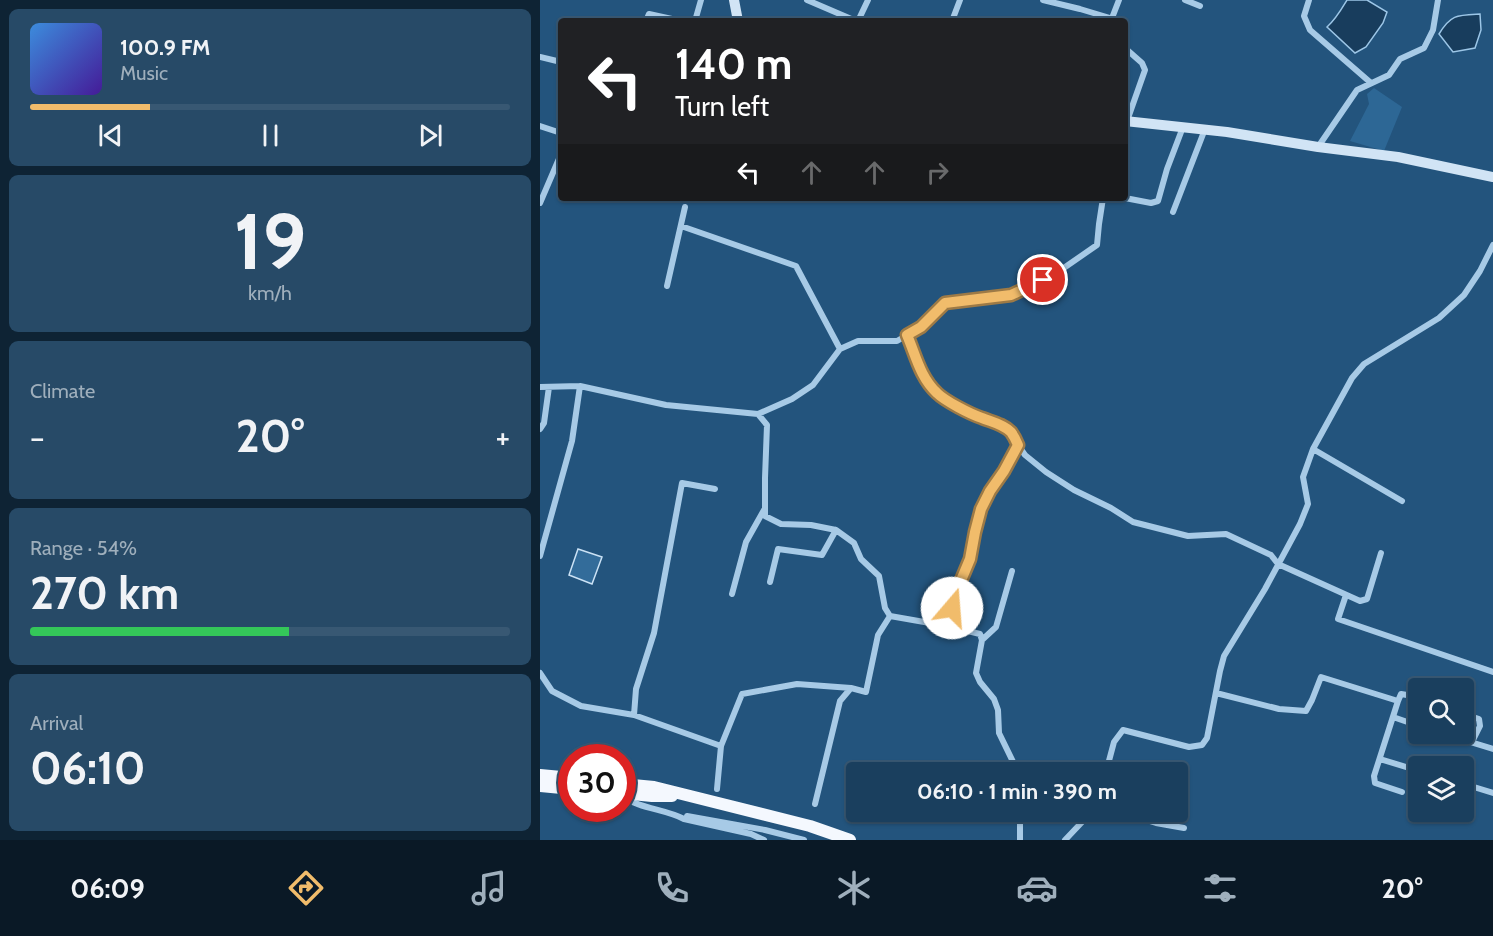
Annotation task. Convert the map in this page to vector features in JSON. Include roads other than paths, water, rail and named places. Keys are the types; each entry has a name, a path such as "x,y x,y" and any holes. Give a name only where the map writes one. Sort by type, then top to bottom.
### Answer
{"highway":[{"path":"541,778 558,778"},
{"path":"541,778 558,784"},
{"path":"636,785 654,787 810,826 850,840"},
{"path":"636,795 686,796"}],"main road":[{"path":"734,0 737,18"},
{"path":"1128,121 1205,129 1398,157 1493,177"}],"street":[{"path":"696,18 701,0"},
{"path":"807,0 850,18"},
{"path":"859,18 868,0"},
{"path":"953,18 960,0"},
{"path":"1043,0 1112,18 1119,0"},
{"path":"1185,0 1200,6"},
{"path":"1309,0 1304,16 1310,30 1371,83"},
{"path":"1318,147 1357,90 1389,75 1400,59 1424,48 1432,30 1438,0"},
{"path":"647,18 649,14 667,18"},
{"path":"1128,51 1142,63 1145,70 1128,116"},
{"path":"540,57 558,61"},
{"path":"540,126 558,132"},
{"path":"1128,199 1151,203 1158,201 1183,127"},
{"path":"1173,212 1205,129"},
{"path":"540,203 558,160"},
{"path":"540,387 580,386 666,405 758,414 792,399 813,385 840,349 858,341 897,341 921,327 945,303 1011,295 1058,272 1097,246 1103,201"},
{"path":"667,286 686,207"},
{"path":"681,226 796,266 840,349"},
{"path":"1109,762 1114,742 1123,730 1190,747 1202,745 1207,738 1224,656 1265,589 1300,524 1308,504 1304,477 1313,449 1352,378 1364,364 1439,318 1464,295 1493,245"},
{"path":"907,335 918,367 938,394 979,417 1003,426 1013,434 1025,455 1046,472 1133,522 1188,536 1226,534 1271,555 1278,564 1360,601 1367,599 1381,553"},
{"path":"540,556 572,441 580,386"},
{"path":"540,429 544,423 549,387"},
{"path":"758,414 767,425 765,516 781,524 811,525 836,530 854,543 861,559 879,576 885,608 890,616 980,634 982,640 976,673 980,682 994,699 998,710 999,733 1013,762"},
{"path":"947,626 957,590 970,559 981,509 1018,445"},
{"path":"1313,449 1402,501"},
{"path":"634,715 636,689 654,633 682,483 716,489"},
{"path":"732,594 746,542 764,510"},
{"path":"770,582 778,549 822,555 836,530"},
{"path":"982,640 996,627 1012,571"},
{"path":"1346,595 1338,619 1493,672"},
{"path":"717,789 721,746 742,694 797,684 851,688 866,692 878,635 890,616"},
{"path":"540,673 552,691 581,706 634,715 721,746"},
{"path":"1216,693 1279,709 1306,711 1321,677 1398,701"},
{"path":"815,804 840,702 851,688"},
{"path":"1402,792 1376,783 1374,776 1398,701 1401,694 1408,695"},
{"path":"1393,717 1408,722"},
{"path":"1474,717 1479,719 1480,726 1474,740"},
{"path":"1474,742 1493,749"},
{"path":"1380,759 1408,768"},
{"path":"1474,787 1493,793"},
{"path":"636,802 675,814 732,823 804,840"},
{"path":"675,814 684,819 751,834 764,840"},
{"path":"1020,822 1020,840"},
{"path":"1065,840 1082,822"},
{"path":"1153,822 1184,828"}]}
